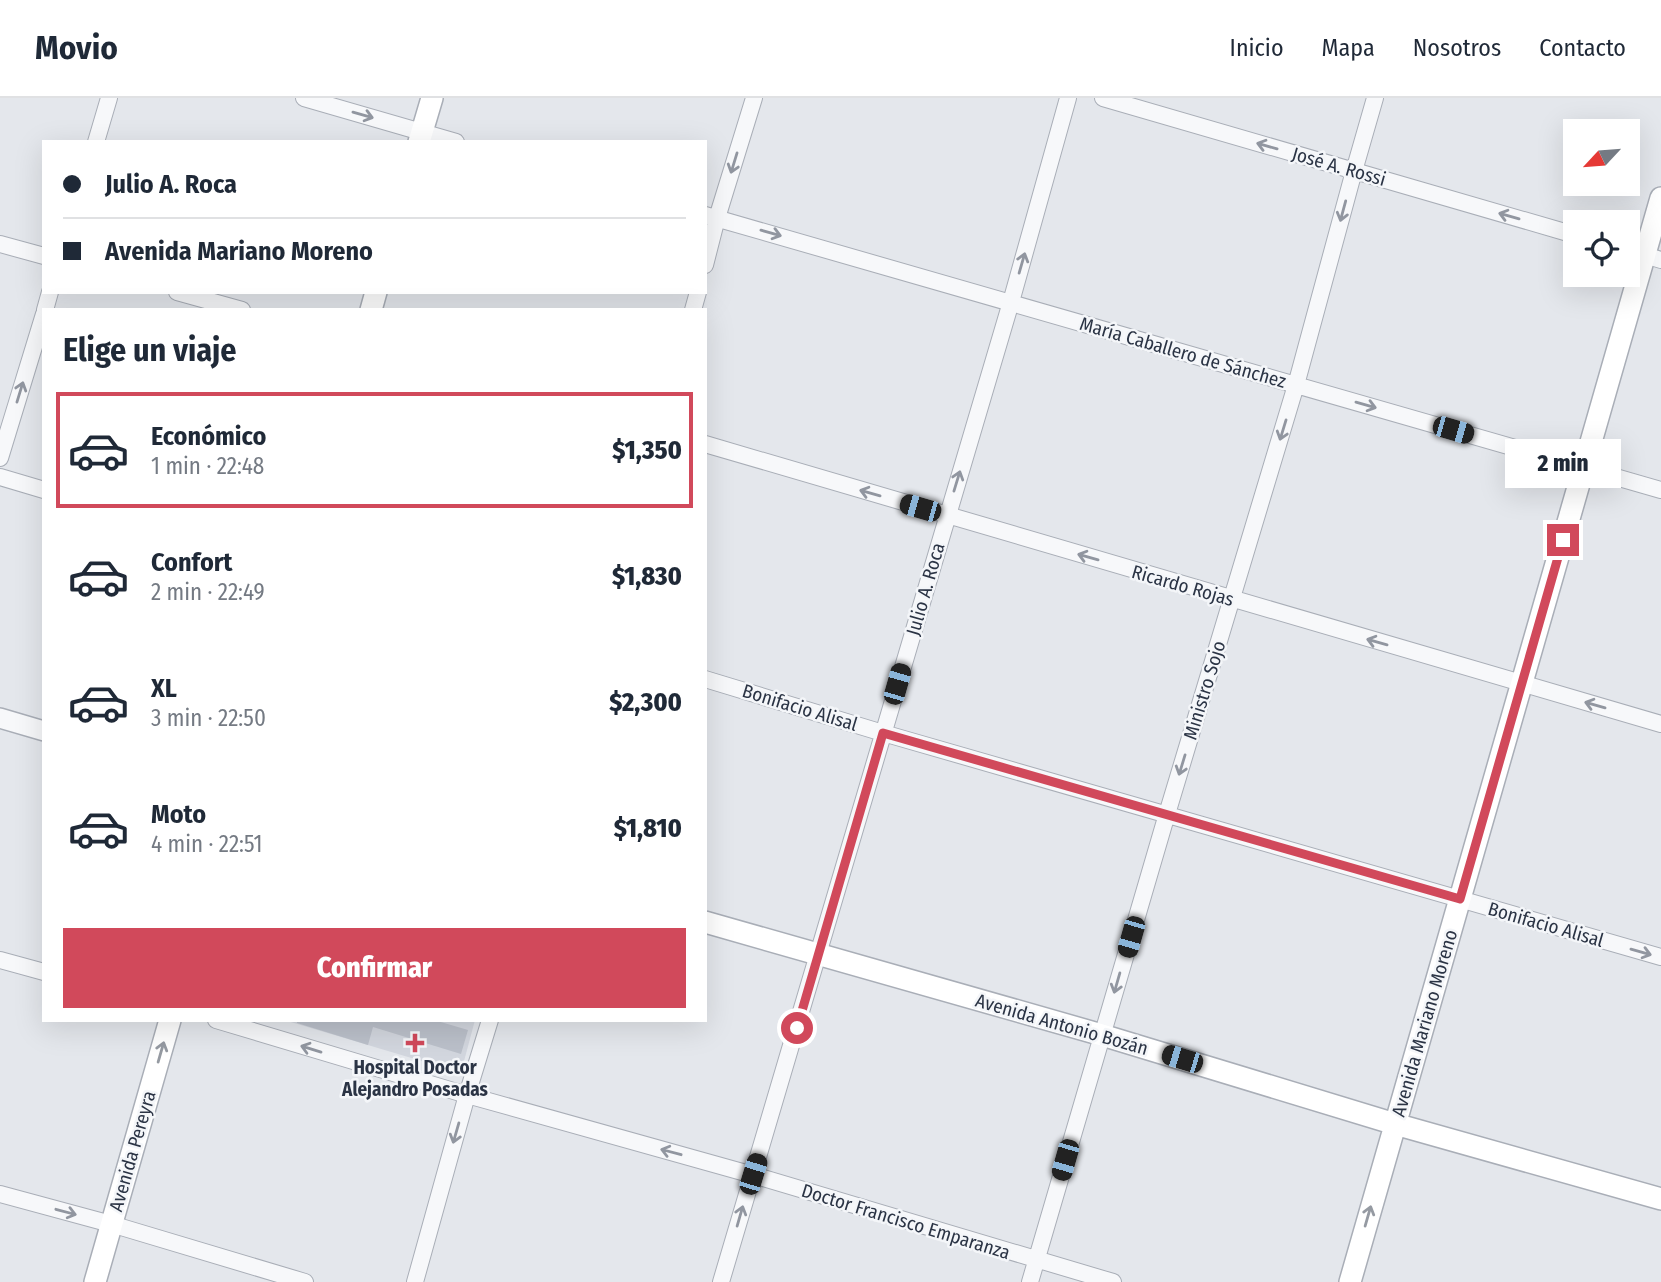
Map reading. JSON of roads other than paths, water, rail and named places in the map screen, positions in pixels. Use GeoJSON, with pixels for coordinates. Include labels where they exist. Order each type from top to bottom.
{"type":"FeatureCollection","features":[{"type":"Feature","properties":{"kind":"main road"},"geometry":{"type":"LineString","coordinates":[[421,137],[432,98]]}},
{"type":"Feature","properties":{"kind":"main road","name":"Avenida Mariano Moreno"},"geometry":{"type":"LineString","coordinates":[[1350,1282],[1661,198]]}},
{"type":"Feature","properties":{"kind":"main road","name":"Avenida Antonio Bozán"},"geometry":{"type":"LineString","coordinates":[[707,923],[1661,1199]]}},
{"type":"Feature","properties":{"kind":"main road","name":"Avenida Pereyra"},"geometry":{"type":"LineString","coordinates":[[95,1282],[169,1022]]}},
{"type":"Feature","properties":{"kind":"street"},"geometry":{"type":"LineString","coordinates":[[97,140],[109,98]]}},
{"type":"Feature","properties":{"kind":"street"},"geometry":{"type":"LineString","coordinates":[[304,98],[421,137],[442,140]]}},
{"type":"Feature","properties":{"kind":"street"},"geometry":{"type":"LineString","coordinates":[[707,249],[711,216],[754,98]]}},
{"type":"Feature","properties":{"kind":"street","name":"Julio A. Roca"},"geometry":{"type":"LineString","coordinates":[[721,1282],[1011,302],[1068,98]]}},
{"type":"Feature","properties":{"kind":"street","name":"José A. Rossi"},"geometry":{"type":"LineString","coordinates":[[1103,98],[1563,232]]}},
{"type":"Feature","properties":{"kind":"street","name":"Ministro Sojo"},"geometry":{"type":"LineString","coordinates":[[1030,1282],[1296,385],[1375,98]]}},
{"type":"Feature","properties":{"kind":"street","name":"María Caballero de Sánchez"},"geometry":{"type":"LineString","coordinates":[[711,216],[1661,490]]}},
{"type":"Feature","properties":{"kind":"street"},"geometry":{"type":"LineString","coordinates":[[0,244],[42,255]]}},
{"type":"Feature","properties":{"kind":"street"},"geometry":{"type":"LineString","coordinates":[[184,294],[235,308]]}},
{"type":"Feature","properties":{"kind":"street"},"geometry":{"type":"LineString","coordinates":[[0,457],[42,319]]}},
{"type":"Feature","properties":{"kind":"street","name":"Ricardo Rojas"},"geometry":{"type":"LineString","coordinates":[[707,445],[1661,724]]}},
{"type":"Feature","properties":{"kind":"street"},"geometry":{"type":"LineString","coordinates":[[0,477],[42,489]]}},
{"type":"Feature","properties":{"kind":"street","name":"Bonifacio Alisal"},"geometry":{"type":"LineString","coordinates":[[707,680],[883,733],[1661,957]]}},
{"type":"Feature","properties":{"kind":"street"},"geometry":{"type":"LineString","coordinates":[[0,718],[42,731]]}},
{"type":"Feature","properties":{"kind":"street"},"geometry":{"type":"LineString","coordinates":[[0,960],[42,971]]}},
{"type":"Feature","properties":{"kind":"street","name":"Doctor Francisco Emparanza"},"geometry":{"type":"LineString","coordinates":[[223,1022],[467,1096],[753,1174],[1113,1282]]}},
{"type":"Feature","properties":{"kind":"street"},"geometry":{"type":"LineString","coordinates":[[415,1282],[489,1022]]}},
{"type":"Feature","properties":{"kind":"street"},"geometry":{"type":"LineString","coordinates":[[0,1194],[305,1282]]}},
{"type":"Feature","properties":{"kind":"place","name":"Hospital Doctor Alejandro Posadas"},"geometry":{"type":"Point","coordinates":[415,1043]}}]}
